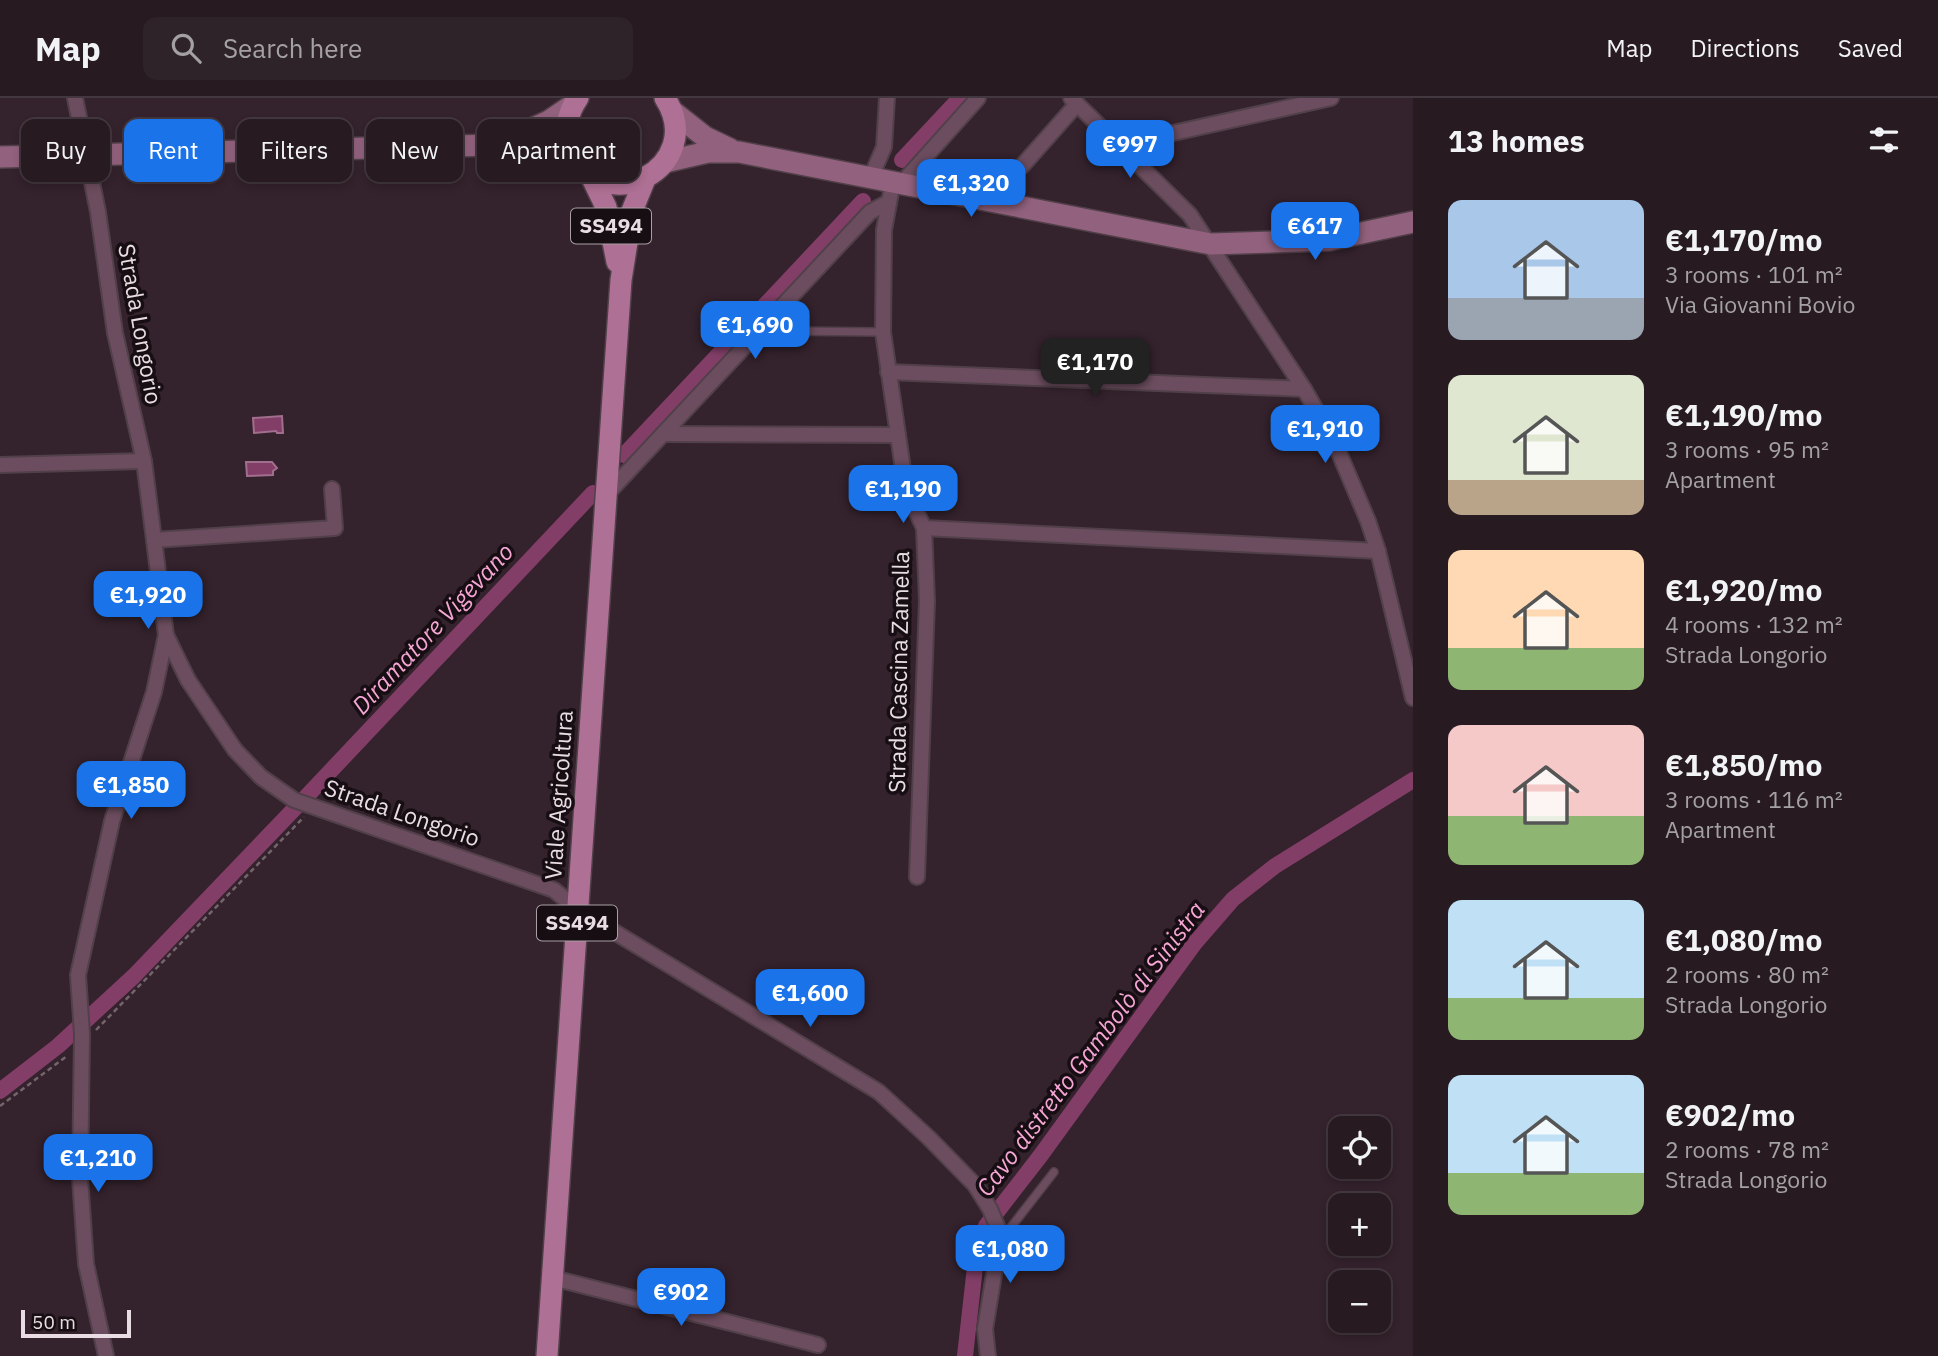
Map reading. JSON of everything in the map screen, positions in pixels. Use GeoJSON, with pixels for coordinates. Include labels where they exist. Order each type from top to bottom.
{"type":"FeatureCollection","features":[{"type":"Feature","properties":{"kind":"main road"},"geometry":{"type":"LineString","coordinates":[[552,119],[576,101]]}},
{"type":"Feature","properties":{"kind":"main road","name":"Viale Agricoltura"},"geometry":{"type":"LineString","coordinates":[[569,119],[576,101]]}},
{"type":"Feature","properties":{"kind":"main road"},"geometry":{"type":"LineString","coordinates":[[669,105],[705,137],[739,152]]}},
{"type":"Feature","properties":{"kind":"main road"},"geometry":{"type":"LineString","coordinates":[[665,162],[675,138],[669,105]]}},
{"type":"Feature","properties":{"kind":"main road"},"geometry":{"type":"LineString","coordinates":[[110,154],[477,145]]}},
{"type":"Feature","properties":{"kind":"main road"},"geometry":{"type":"LineString","coordinates":[[665,162],[708,152],[739,152],[872,177],[894,189],[1211,244],[1329,240],[1413,222]]}},
{"type":"Feature","properties":{"kind":"main road"},"geometry":{"type":"LineString","coordinates":[[0,157],[21,157]]}},
{"type":"Feature","properties":{"kind":"main road","name":"Viale Agricoltura"},"geometry":{"type":"LineString","coordinates":[[547,1356],[621,280],[632,211],[645,179],[665,162]]}},
{"type":"Feature","properties":{"kind":"main road","name":"SS494"},"geometry":{"type":"LineString","coordinates":[[640,180],[645,179]]}},
{"type":"Feature","properties":{"kind":"main road","name":"Viale Agricoltura"},"geometry":{"type":"LineString","coordinates":[[592,182],[606,207],[621,280]]}},
{"type":"Feature","properties":{"kind":"main road","name":"SS494"},"geometry":{"type":"LineString","coordinates":[[608,182],[634,182]]}},
{"type":"Feature","properties":{"kind":"street","name":"Strada Longorio"},"geometry":{"type":"LineString","coordinates":[[75,98],[79,119]]}},
{"type":"Feature","properties":{"kind":"street"},"geometry":{"type":"LineString","coordinates":[[872,177],[884,147],[887,98]]}},
{"type":"Feature","properties":{"kind":"street"},"geometry":{"type":"LineString","coordinates":[[606,493],[978,98]]}},
{"type":"Feature","properties":{"kind":"street"},"geometry":{"type":"LineString","coordinates":[[1119,145],[1331,98]]}},
{"type":"Feature","properties":{"kind":"street"},"geometry":{"type":"LineString","coordinates":[[1022,166],[1074,101],[1190,215],[1304,389],[1343,461],[1378,551],[1413,698]]}},
{"type":"Feature","properties":{"kind":"street","name":"Strada Longorio"},"geometry":{"type":"LineString","coordinates":[[92,182],[115,333],[144,461],[166,635],[188,680],[235,750],[261,777],[294,800],[554,890],[578,910],[879,1092],[975,1185],[990,1209],[999,1231],[999,1244],[985,1329],[989,1356]]}},
{"type":"Feature","properties":{"kind":"street","name":"Strada Cascina Zamella"},"geometry":{"type":"LineString","coordinates":[[894,189],[884,230],[883,332],[905,491],[925,528],[927,601],[917,877]]}},
{"type":"Feature","properties":{"kind":"street"},"geometry":{"type":"LineString","coordinates":[[888,372],[1304,389]]}},
{"type":"Feature","properties":{"kind":"street"},"geometry":{"type":"LineString","coordinates":[[663,434],[898,435]]}},
{"type":"Feature","properties":{"kind":"street"},"geometry":{"type":"LineString","coordinates":[[0,465],[144,461]]}},
{"type":"Feature","properties":{"kind":"street"},"geometry":{"type":"LineString","coordinates":[[154,540],[335,528],[331,489]]}},
{"type":"Feature","properties":{"kind":"street"},"geometry":{"type":"LineString","coordinates":[[925,528],[1378,551]]}},
{"type":"Feature","properties":{"kind":"street"},"geometry":{"type":"LineString","coordinates":[[106,1356],[86,1264],[80,1178],[82,1011],[78,975],[113,821],[154,692],[166,635]]}},
{"type":"Feature","properties":{"kind":"street"},"geometry":{"type":"LineString","coordinates":[[553,1278],[818,1345]]}},
{"type":"Feature","properties":{"kind":"lane"},"geometry":{"type":"LineString","coordinates":[[785,331],[883,332]]}},
{"type":"Feature","properties":{"kind":"lane"},"geometry":{"type":"LineString","coordinates":[[999,1244],[1054,1172]]}},
{"type":"Feature","properties":{"kind":"path"},"geometry":{"type":"LineString","coordinates":[[0,1106],[82,1039],[314,807]]}},
{"type":"Feature","properties":{"kind":"shaded area"},"geometry":{"type":"Polygon","coordinates":[[[282,416],[283,433],[254,433],[253,418],[282,416]]]}},
{"type":"Feature","properties":{"kind":"shaded area"},"geometry":{"type":"Polygon","coordinates":[[[246,462],[272,462],[277,468],[273,475],[247,476],[246,462]]]}},
{"type":"Feature","properties":{"kind":"waterway","name":"Diramatore Vigevano"},"geometry":{"type":"LineString","coordinates":[[902,160],[960,98]]}},
{"type":"Feature","properties":{"kind":"waterway","name":"Diramatore Vigevano"},"geometry":{"type":"LineString","coordinates":[[624,455],[863,201]]}},
{"type":"Feature","properties":{"kind":"waterway","name":"Diramatore Vigevano"},"geometry":{"type":"LineString","coordinates":[[306,797],[593,493]]}},
{"type":"Feature","properties":{"kind":"waterway","name":"Cavo distretto Gambolò di Sinistra"},"geometry":{"type":"LineString","coordinates":[[965,1356],[976,1258],[986,1226],[1041,1155],[1194,944],[1233,899],[1275,866],[1413,780]]}},
{"type":"Feature","properties":{"kind":"waterway","name":"Diramatore Vigevano"},"geometry":{"type":"LineString","coordinates":[[0,1091],[58,1046],[134,976],[297,806]]}}]}
